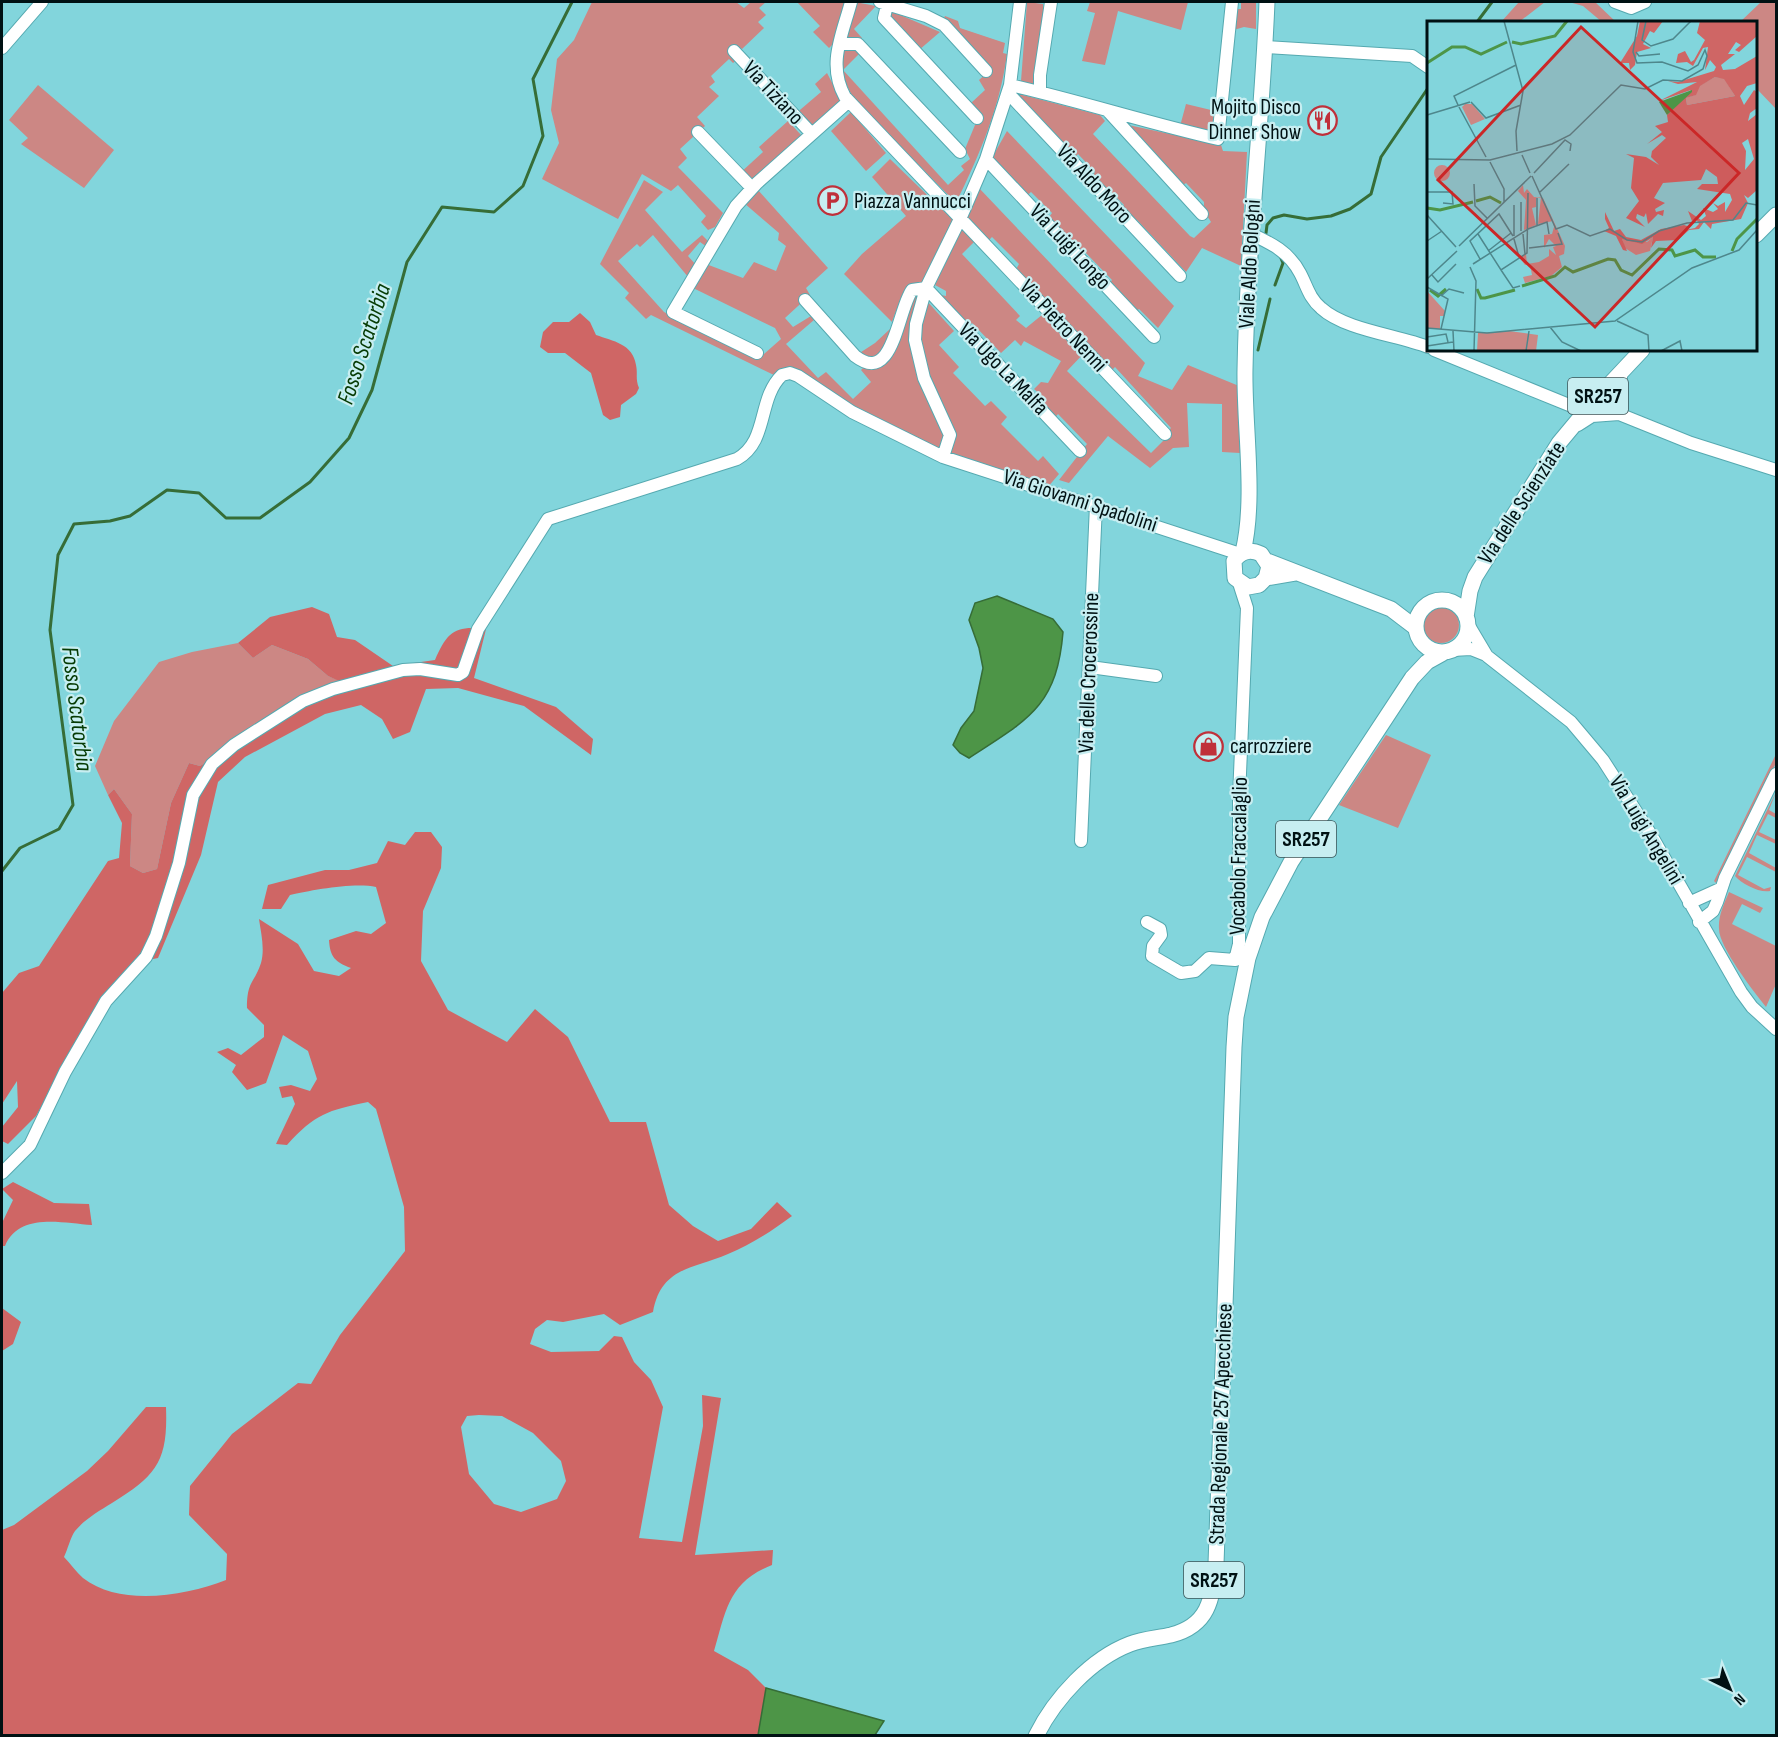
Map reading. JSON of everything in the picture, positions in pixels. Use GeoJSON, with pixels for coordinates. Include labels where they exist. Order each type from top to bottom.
{"type":"FeatureCollection","features":[{"type":"Feature","properties":{"kind":"main road","name":"Viale Aldo Bologni"},"geometry":{"type":"LineString","coordinates":[[1239,557],[1248,526],[1245,371],[1251,234],[1267,2]]}},
{"type":"Feature","properties":{"kind":"main road"},"geometry":{"type":"LineString","coordinates":[[1757,233],[1776,214]]}},
{"type":"Feature","properties":{"kind":"main road","name":"Via delle Scienziate"},"geometry":{"type":"LineString","coordinates":[[1467,620],[1470,591],[1475,577],[1559,443],[1594,401],[1641,351]]}},
{"type":"Feature","properties":{"kind":"main road","name":"Viale Aldo Bologni"},"geometry":{"type":"LineString","coordinates":[[1248,526],[1264,557]]}},
{"type":"Feature","properties":{"kind":"main road"},"geometry":{"type":"LineString","coordinates":[[1295,573],[1248,587],[1239,583],[1239,557],[1252,551],[1295,573],[1391,609],[1417,633],[1429,649],[1449,651]]}},
{"type":"Feature","properties":{"kind":"main road"},"geometry":{"type":"LineString","coordinates":[[1263,582],[1264,557]]}},
{"type":"Feature","properties":{"kind":"main road","name":"Via delle Scienziate"},"geometry":{"type":"LineString","coordinates":[[1440,600],[1461,590],[1475,577]]}},
{"type":"Feature","properties":{"kind":"main road"},"geometry":{"type":"LineString","coordinates":[[1440,600],[1456,604],[1467,620]]}},
{"type":"Feature","properties":{"kind":"main road","name":"SR257"},"geometry":{"type":"LineString","coordinates":[[1412,678],[1419,660],[1418,616],[1425,606],[1440,600]]}},
{"type":"Feature","properties":{"kind":"main road"},"geometry":{"type":"LineString","coordinates":[[1391,609],[1425,606]]}},
{"type":"Feature","properties":{"kind":"main road","name":"SR257"},"geometry":{"type":"LineString","coordinates":[[1412,678],[1427,662],[1449,651],[1464,639],[1467,620]]}},
{"type":"Feature","properties":{"kind":"main road","name":"Strada Regionale 257 Apecchiese"},"geometry":{"type":"LineString","coordinates":[[1036,1736],[1046,1716],[1072,1685],[1103,1659],[1130,1644],[1174,1634],[1196,1623],[1210,1607],[1216,1564],[1230,1119],[1236,1017],[1248,958],[1272,899],[1291,862],[1412,678]]}},
{"type":"Feature","properties":{"kind":"street"},"geometry":{"type":"LineString","coordinates":[[2,48],[42,2]]}},
{"type":"Feature","properties":{"kind":"street","name":"Via Pietro Nenni"},"geometry":{"type":"LineString","coordinates":[[851,2],[835,64],[837,82],[849,101],[1165,434]]}},
{"type":"Feature","properties":{"kind":"street"},"geometry":{"type":"LineString","coordinates":[[943,457],[950,435],[924,378],[915,340],[918,312],[926,288],[961,218],[986,159],[1009,89],[1020,2]]}},
{"type":"Feature","properties":{"kind":"street"},"geometry":{"type":"LineString","coordinates":[[1040,92],[1040,75],[1051,2]]}},
{"type":"Feature","properties":{"kind":"street"},"geometry":{"type":"LineString","coordinates":[[1009,89],[1040,92],[1218,139],[1232,2]]}},
{"type":"Feature","properties":{"kind":"street"},"geometry":{"type":"LineString","coordinates":[[1616,2],[1623,7],[1634,8],[1645,2]]}},
{"type":"Feature","properties":{"kind":"street"},"geometry":{"type":"LineString","coordinates":[[977,118],[884,18],[883,3],[926,16],[944,25],[986,71]]}},
{"type":"Feature","properties":{"kind":"street"},"geometry":{"type":"LineString","coordinates":[[840,44],[858,44],[960,152]]}},
{"type":"Feature","properties":{"kind":"street"},"geometry":{"type":"LineString","coordinates":[[1265,47],[1412,56],[1427,66]]}},
{"type":"Feature","properties":{"kind":"street","name":"Via Tiziano"},"geometry":{"type":"LineString","coordinates":[[734,51],[812,134]]}},
{"type":"Feature","properties":{"kind":"street","name":"Via Aldo Moro"},"geometry":{"type":"LineString","coordinates":[[1009,89],[1180,276]]}},
{"type":"Feature","properties":{"kind":"street"},"geometry":{"type":"LineString","coordinates":[[757,353],[673,312],[736,206],[752,188],[849,101]]}},
{"type":"Feature","properties":{"kind":"street"},"geometry":{"type":"LineString","coordinates":[[1106,108],[1202,214]]}},
{"type":"Feature","properties":{"kind":"street"},"geometry":{"type":"LineString","coordinates":[[698,132],[752,188]]}},
{"type":"Feature","properties":{"kind":"street","name":"Via Luigi Longo"},"geometry":{"type":"LineString","coordinates":[[986,159],[1154,336]]}},
{"type":"Feature","properties":{"kind":"street"},"geometry":{"type":"LineString","coordinates":[[1251,234],[1287,254],[1300,272],[1310,296],[1324,311],[1346,321],[1427,347]]}},
{"type":"Feature","properties":{"kind":"street"},"geometry":{"type":"LineString","coordinates":[[805,300],[855,356],[863,362],[874,363],[884,358],[894,342],[904,301],[912,290],[926,288]]}},
{"type":"Feature","properties":{"kind":"street","name":"Via Ugo La Malfa"},"geometry":{"type":"LineString","coordinates":[[926,288],[1080,451]]}},
{"type":"Feature","properties":{"kind":"street"},"geometry":{"type":"LineString","coordinates":[[1436,351],[1569,405]]}},
{"type":"Feature","properties":{"kind":"street"},"geometry":{"type":"LineString","coordinates":[[1619,414],[1612,402],[1613,391],[1641,351]]}},
{"type":"Feature","properties":{"kind":"street","name":"Via Giovanni Spadolini"},"geometry":{"type":"LineString","coordinates":[[2,1173],[30,1145],[65,1072],[106,1001],[146,957],[156,936],[179,863],[186,820],[193,795],[212,764],[234,744],[303,701],[347,684],[403,670],[420,669],[458,675],[463,672],[478,629],[548,519],[737,459],[749,452],[755,443],[770,392],[782,375],[790,373],[798,376],[852,412],[943,457],[1182,533],[1239,557]]}},
{"type":"Feature","properties":{"kind":"street"},"geometry":{"type":"LineString","coordinates":[[1559,443],[1587,418],[1598,414],[1619,414],[1691,443],[1776,470]]}},
{"type":"Feature","properties":{"kind":"street","name":"Via delle Crocerossine"},"geometry":{"type":"LineString","coordinates":[[1081,841],[1096,505]]}},
{"type":"Feature","properties":{"kind":"street"},"geometry":{"type":"LineString","coordinates":[[1247,608],[1263,582]]}},
{"type":"Feature","properties":{"kind":"street"},"geometry":{"type":"LineString","coordinates":[[1239,583],[1247,608]]}},
{"type":"Feature","properties":{"kind":"street","name":"Vocabolo Fraccalaglio"},"geometry":{"type":"LineString","coordinates":[[1147,922],[1160,929],[1161,934],[1152,946],[1152,956],[1181,973],[1195,972],[1209,958],[1235,960],[1239,944],[1239,797],[1247,608]]}},
{"type":"Feature","properties":{"kind":"street","name":"Via Luigi Angelini"},"geometry":{"type":"LineString","coordinates":[[1467,620],[1487,656]]}},
{"type":"Feature","properties":{"kind":"street","name":"Via Luigi Angelini"},"geometry":{"type":"LineString","coordinates":[[1449,651],[1471,649],[1487,656],[1571,722],[1588,740],[1650,833],[1741,992],[1752,1007],[1776,1029]]}},
{"type":"Feature","properties":{"kind":"street"},"geometry":{"type":"LineString","coordinates":[[1090,667],[1155,676]]}},
{"type":"Feature","properties":{"kind":"street"},"geometry":{"type":"LineString","coordinates":[[1699,922],[1713,911],[1720,890],[1776,774]]}},
{"type":"Feature","properties":{"kind":"street"},"geometry":{"type":"LineString","coordinates":[[1689,903],[1720,890]]}},
{"type":"Feature","properties":{"kind":"shaded area"},"geometry":{"type":"Polygon","coordinates":[[[592,2],[736,2],[744,8],[751,2],[766,2],[759,8],[766,15],[758,22],[764,28],[742,49],[739,47],[734,51],[740,57],[733,63],[729,59],[711,76],[715,82],[709,87],[719,96],[697,117],[705,126],[680,149],[687,158],[678,167],[723,213],[715,227],[708,230],[701,222],[706,216],[678,185],[671,191],[642,174],[618,219],[542,179],[559,143],[551,110],[557,59],[574,40],[592,2]]]}},
{"type":"Feature","properties":{"kind":"shaded area"},"geometry":{"type":"Polygon","coordinates":[[[797,2],[846,2],[836,41],[829,48],[813,32],[820,26],[797,2]]]}},
{"type":"Feature","properties":{"kind":"shaded area"},"geometry":{"type":"Polygon","coordinates":[[[855,2],[876,6],[854,29],[862,38],[859,41],[846,40],[855,2]]]}},
{"type":"Feature","properties":{"kind":"shaded area"},"geometry":{"type":"Polygon","coordinates":[[[1027,2],[1043,4],[1044,11],[1033,86],[1024,85],[1021,81],[1027,2]]]}},
{"type":"Feature","properties":{"kind":"shaded area"},"geometry":{"type":"Polygon","coordinates":[[[1090,2],[1188,2],[1181,30],[1118,11],[1105,65],[1082,61],[1095,13],[1087,11],[1090,2]]]}},
{"type":"Feature","properties":{"kind":"shaded area"},"geometry":{"type":"Polygon","coordinates":[[[1241,2],[1256,2],[1256,29],[1244,27],[1230,31],[1231,9],[1241,9],[1241,2]]]}},
{"type":"Feature","properties":{"kind":"shaded area"},"geometry":{"type":"Polygon","coordinates":[[[1519,2],[1545,2],[1520,21],[1502,21],[1519,2]]]}},
{"type":"Feature","properties":{"kind":"shaded area"},"geometry":{"type":"Polygon","coordinates":[[[1569,2],[1595,2],[1615,21],[1601,21],[1583,6],[1569,2]]]}},
{"type":"Feature","properties":{"kind":"shaded area"},"geometry":{"type":"Polygon","coordinates":[[[1761,2],[1776,2],[1776,109],[1757,89],[1757,21],[1741,21],[1761,2]]]}},
{"type":"Feature","properties":{"kind":"shaded area"},"geometry":{"type":"Polygon","coordinates":[[[891,11],[940,32],[919,50],[888,18],[891,11]]]}},
{"type":"Feature","properties":{"kind":"shaded area"},"geometry":{"type":"Polygon","coordinates":[[[945,16],[958,21],[960,28],[1005,43],[1003,53],[1007,54],[1004,74],[988,130],[956,203],[853,98],[839,69],[845,47],[856,47],[860,53],[843,70],[948,185],[964,170],[961,166],[970,159],[965,149],[975,125],[982,118],[970,104],[985,90],[979,80],[989,71],[943,20],[945,16]]]}},
{"type":"Feature","properties":{"kind":"shaded area"},"geometry":{"type":"Polygon","coordinates":[[[827,73],[841,100],[809,130],[794,115],[821,92],[815,84],[827,73]]]}},
{"type":"Feature","properties":{"kind":"shaded area"},"geometry":{"type":"Polygon","coordinates":[[[38,85],[114,150],[84,188],[21,144],[28,138],[9,120],[38,85]]]}},
{"type":"Feature","properties":{"kind":"shaded area"},"geometry":{"type":"Polygon","coordinates":[[[1019,94],[1100,115],[1105,121],[1093,134],[1194,238],[1211,222],[1204,211],[1204,202],[1186,183],[1179,188],[1119,123],[1221,145],[1223,151],[1247,152],[1241,266],[1202,248],[1186,272],[1137,220],[1132,225],[1119,211],[1124,205],[1107,188],[1102,193],[1089,179],[1095,172],[1078,154],[1072,161],[1016,102],[1019,94]]]}},
{"type":"Feature","properties":{"kind":"shaded area"},"geometry":{"type":"Polygon","coordinates":[[[1186,104],[1211,110],[1212,105],[1221,106],[1218,139],[1179,130],[1186,104]]]}},
{"type":"Feature","properties":{"kind":"shaded area"},"geometry":{"type":"Polygon","coordinates":[[[851,112],[886,153],[866,171],[831,131],[851,112]]]}},
{"type":"Feature","properties":{"kind":"shaded area"},"geometry":{"type":"Polygon","coordinates":[[[788,121],[803,137],[749,184],[739,174],[763,152],[759,147],[788,121]]]}},
{"type":"Feature","properties":{"kind":"shaded area"},"geometry":{"type":"Polygon","coordinates":[[[1007,131],[1174,306],[1158,328],[1139,309],[1133,314],[1107,287],[1112,280],[1083,250],[1078,256],[1046,221],[1052,213],[1031,192],[1024,198],[989,163],[1007,131]]]}},
{"type":"Feature","properties":{"kind":"shaded area"},"geometry":{"type":"Polygon","coordinates":[[[890,159],[953,220],[924,284],[906,294],[892,322],[844,274],[862,254],[906,216],[872,177],[890,159]]]}},
{"type":"Feature","properties":{"kind":"shaded area"},"geometry":{"type":"Polygon","coordinates":[[[644,180],[663,192],[645,210],[682,252],[702,235],[710,243],[707,247],[700,242],[688,256],[696,265],[689,278],[653,235],[640,247],[637,244],[618,261],[664,312],[754,358],[757,353],[764,354],[781,339],[775,328],[691,287],[706,264],[743,278],[754,262],[776,271],[786,246],[778,240],[779,233],[744,203],[758,190],[828,268],[806,288],[810,295],[785,318],[793,327],[811,316],[814,320],[786,344],[818,378],[826,372],[853,399],[871,382],[861,370],[865,366],[874,367],[912,296],[919,296],[911,343],[916,371],[944,436],[940,448],[933,450],[889,427],[807,378],[776,376],[651,315],[646,319],[625,298],[629,293],[600,264],[644,180]]]}},
{"type":"Feature","properties":{"kind":"shaded area"},"geometry":{"type":"Polygon","coordinates":[[[979,188],[1145,363],[1138,376],[1172,390],[1188,365],[1239,386],[1240,453],[1222,452],[1222,404],[1187,403],[1189,447],[1173,448],[1150,468],[1108,436],[1069,483],[1059,480],[1087,444],[1058,414],[1052,421],[1037,406],[1044,398],[1034,389],[1041,382],[1048,383],[1061,361],[1024,341],[1021,346],[1015,340],[1001,353],[972,323],[964,329],[941,295],[946,296],[946,291],[935,285],[962,228],[975,241],[962,254],[1020,316],[1016,320],[1026,328],[1048,310],[1014,273],[1019,264],[992,237],[986,243],[964,221],[979,188]],[[1086,351],[1067,371],[1151,453],[1167,437],[1165,434],[1171,428],[1115,367],[1108,374],[1086,351]]]}},
{"type":"Feature","properties":{"kind":"shaded area"},"geometry":{"type":"Polygon","coordinates":[[[926,300],[954,331],[939,345],[959,367],[953,373],[985,406],[991,401],[1007,417],[1001,424],[1038,461],[1043,456],[1059,474],[1047,488],[948,454],[953,436],[931,387],[922,353],[921,318],[926,300]]]}},
{"type":"Feature","properties":{"kind":"shaded area"},"geometry":{"type":"Polygon","coordinates":[[[580,313],[590,322],[596,335],[621,344],[631,352],[634,358],[639,388],[636,394],[621,405],[620,417],[610,420],[603,415],[591,373],[565,353],[548,353],[540,347],[543,332],[553,322],[569,322],[580,313]]]}},
{"type":"Feature","properties":{"kind":"shaded area"},"geometry":{"type":"Polygon","coordinates":[[[890,329],[890,340],[874,359],[855,356],[875,343],[890,329]]]}},
{"type":"Feature","properties":{"kind":"shaded area"},"geometry":{"type":"Polygon","coordinates":[[[997,596],[1053,619],[1063,632],[1060,657],[1054,678],[1036,709],[1007,733],[969,758],[953,745],[961,728],[974,711],[983,668],[969,620],[975,603],[997,596]]]}},
{"type":"Feature","properties":{"kind":"shaded area"},"geometry":{"type":"Polygon","coordinates":[[[312,607],[329,614],[337,637],[355,640],[393,666],[435,660],[453,632],[467,628],[486,629],[474,678],[556,707],[593,739],[591,755],[524,706],[458,688],[426,689],[410,732],[393,739],[382,719],[361,705],[325,714],[245,757],[218,782],[201,855],[158,958],[134,963],[100,1002],[36,1116],[8,1144],[2,1141],[2,1127],[18,1107],[17,1081],[2,1104],[2,993],[19,973],[39,966],[108,861],[119,858],[122,823],[108,795],[114,789],[132,814],[130,866],[143,873],[157,869],[171,803],[189,763],[200,766],[339,681],[328,676],[308,659],[272,645],[253,658],[238,643],[270,617],[312,607]]]}},
{"type":"Feature","properties":{"kind":"shaded area"},"geometry":{"type":"Polygon","coordinates":[[[1441,607],[1454,612],[1459,625],[1454,638],[1441,643],[1428,638],[1423,625],[1428,612],[1441,607]]]}},
{"type":"Feature","properties":{"kind":"shaded area"},"geometry":{"type":"Polygon","coordinates":[[[238,643],[253,658],[272,645],[308,659],[328,676],[340,681],[200,766],[189,763],[171,803],[157,869],[143,873],[130,866],[132,814],[114,789],[108,795],[95,766],[114,721],[159,662],[192,652],[238,643]]]}},
{"type":"Feature","properties":{"kind":"shaded area"},"geometry":{"type":"Polygon","coordinates":[[[1386,735],[1431,755],[1398,828],[1339,805],[1386,735]]]}},
{"type":"Feature","properties":{"kind":"shaded area"},"geometry":{"type":"Polygon","coordinates":[[[1776,754],[1776,763],[1716,883],[1714,881],[1776,754]]]}},
{"type":"Feature","properties":{"kind":"shaded area"},"geometry":{"type":"Polygon","coordinates":[[[1776,792],[1769,810],[1776,814],[1776,818],[1768,814],[1759,832],[1776,840],[1776,844],[1757,835],[1749,853],[1776,868],[1776,872],[1747,857],[1738,875],[1764,889],[1771,887],[1770,891],[1761,891],[1735,876],[1776,792]]]}},
{"type":"Feature","properties":{"kind":"shaded area"},"geometry":{"type":"Polygon","coordinates":[[[415,832],[431,832],[442,847],[441,868],[423,911],[421,961],[448,1010],[507,1042],[535,1009],[568,1037],[610,1122],[646,1122],[669,1205],[693,1226],[718,1241],[751,1229],[777,1202],[792,1216],[744,1246],[691,1267],[671,1278],[657,1297],[653,1312],[620,1325],[604,1314],[563,1322],[547,1320],[535,1329],[530,1344],[551,1352],[599,1351],[614,1336],[622,1337],[634,1362],[651,1380],[663,1407],[639,1538],[682,1542],[703,1426],[702,1395],[721,1398],[695,1555],[773,1550],[772,1565],[746,1580],[731,1599],[714,1651],[748,1670],[766,1688],[758,1735],[2,1735],[2,1530],[14,1525],[87,1471],[108,1451],[146,1407],[166,1407],[165,1441],[157,1465],[140,1484],[79,1527],[73,1534],[64,1557],[83,1578],[98,1587],[134,1596],[192,1591],[226,1580],[227,1554],[189,1515],[190,1486],[232,1434],[298,1383],[311,1384],[340,1335],[405,1251],[404,1207],[376,1109],[368,1102],[332,1111],[306,1126],[287,1145],[276,1144],[295,1104],[292,1096],[282,1098],[279,1087],[291,1085],[310,1091],[317,1079],[308,1051],[283,1035],[266,1083],[247,1090],[232,1072],[236,1065],[217,1052],[228,1048],[241,1055],[264,1037],[264,1025],[247,1008],[250,987],[261,963],[263,952],[259,919],[298,944],[314,971],[339,976],[351,968],[334,958],[329,940],[356,931],[371,934],[386,923],[376,887],[345,886],[309,891],[290,895],[281,909],[262,909],[268,885],[325,870],[349,870],[377,863],[388,841],[405,845],[415,832]],[[467,1416],[461,1427],[469,1474],[494,1504],[521,1512],[557,1499],[566,1481],[561,1461],[533,1433],[502,1416],[467,1416]]]}},
{"type":"Feature","properties":{"kind":"shaded area"},"geometry":{"type":"Polygon","coordinates":[[[1729,892],[1763,908],[1760,913],[1742,904],[1732,924],[1776,946],[1776,984],[1766,1007],[1738,969],[1721,937],[1719,919],[1729,892]]]}},
{"type":"Feature","properties":{"kind":"shaded area"},"geometry":{"type":"Polygon","coordinates":[[[13,1182],[54,1203],[89,1204],[92,1225],[55,1222],[31,1224],[20,1228],[5,1246],[2,1246],[2,1223],[13,1200],[2,1189],[13,1182]]]}},
{"type":"Feature","properties":{"kind":"shaded area"},"geometry":{"type":"Polygon","coordinates":[[[2,1308],[21,1322],[13,1344],[2,1351],[2,1308]]]}},
{"type":"Feature","properties":{"kind":"shaded area"},"geometry":{"type":"Polygon","coordinates":[[[766,1688],[884,1721],[875,1735],[758,1735],[766,1688]]]}},
{"type":"Feature","properties":{"kind":"waterway","name":"Fosso Scatorbia"},"geometry":{"type":"LineString","coordinates":[[2,871],[20,848],[59,829],[73,805],[50,630],[58,555],[74,524],[110,521],[130,516],[167,490],[199,493],[226,518],[260,518],[310,482],[349,438],[372,390],[407,262],[442,207],[494,212],[523,186],[543,136],[533,79],[572,2]]}},
{"type":"Feature","properties":{"kind":"waterway"},"geometry":{"type":"LineString","coordinates":[[1478,21],[1492,2]]}},
{"type":"Feature","properties":{"kind":"waterway"},"geometry":{"type":"LineString","coordinates":[[1266,233],[1267,225],[1273,218],[1284,215],[1307,219],[1331,216],[1350,209],[1371,194],[1381,157],[1427,89]]}},
{"type":"Feature","properties":{"kind":"waterway"},"geometry":{"type":"LineString","coordinates":[[1275,285],[1283,263],[1280,256]]}},
{"type":"Feature","properties":{"kind":"waterway"},"geometry":{"type":"LineString","coordinates":[[1258,350],[1270,299]]}},
{"type":"Feature","properties":{"kind":"place","name":"Mojito Disco Dinner Show"},"geometry":{"type":"Point","coordinates":[1322,120]}},
{"type":"Feature","properties":{"kind":"place","name":"Piazza Vannucci"},"geometry":{"type":"Point","coordinates":[833,201]}},
{"type":"Feature","properties":{"kind":"place","name":"carrozziere"},"geometry":{"type":"Point","coordinates":[1209,746]}}]}
